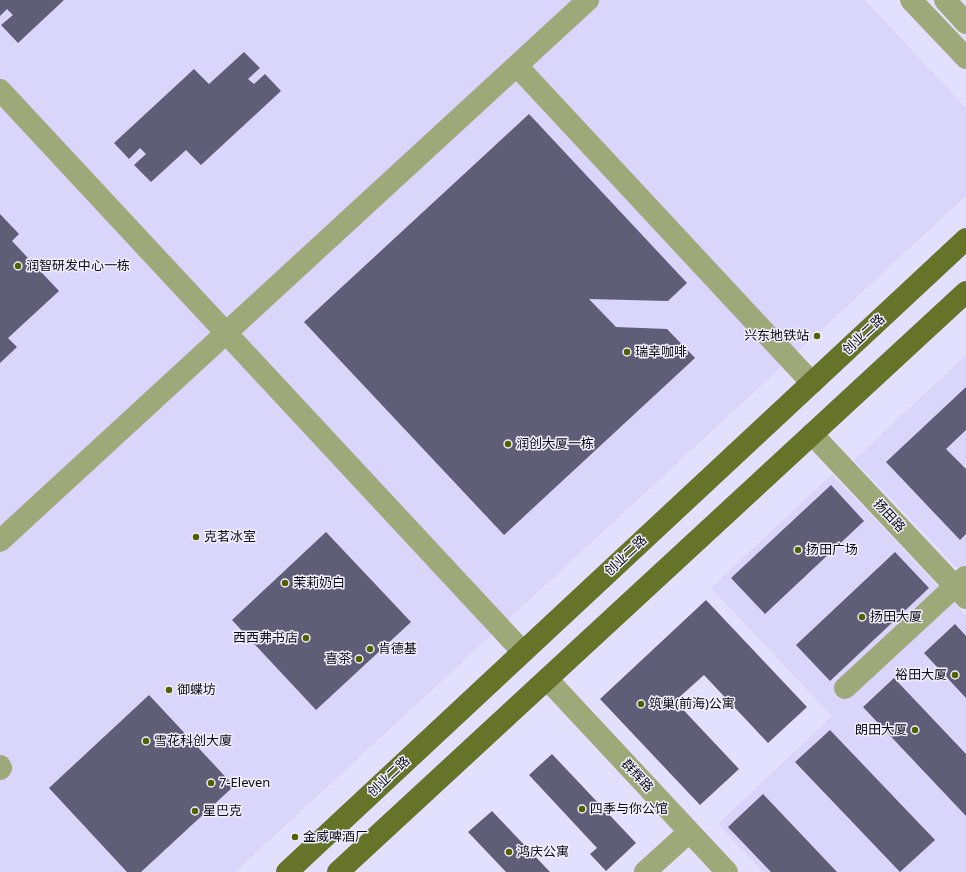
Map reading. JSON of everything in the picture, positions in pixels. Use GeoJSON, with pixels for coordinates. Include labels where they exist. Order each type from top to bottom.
{"type":"FeatureCollection","features":[{"type":"Feature","properties":{"kind":"main road","name":"创业二路"},"geometry":{"type":"LineString","coordinates":[[287,872],[966,239]]}},
{"type":"Feature","properties":{"kind":"main road"},"geometry":{"type":"LineString","coordinates":[[338,872],[966,292]]}},
{"type":"Feature","properties":{"kind":"street"},"geometry":{"type":"LineString","coordinates":[[0,541],[588,0]]}},
{"type":"Feature","properties":{"kind":"street"},"geometry":{"type":"LineString","coordinates":[[911,0],[966,58]]}},
{"type":"Feature","properties":{"kind":"street"},"geometry":{"type":"LineString","coordinates":[[944,0],[966,23]]}},
{"type":"Feature","properties":{"kind":"street"},"geometry":{"type":"LineString","coordinates":[[517,66],[812,383]]}},
{"type":"Feature","properties":{"kind":"street"},"geometry":{"type":"LineString","coordinates":[[0,90],[523,652]]}},
{"type":"Feature","properties":{"kind":"street","name":"扬田路"},"geometry":{"type":"LineString","coordinates":[[812,434],[962,587]]}},
{"type":"Feature","properties":{"kind":"street"},"geometry":{"type":"LineString","coordinates":[[845,688],[962,587]]}},
{"type":"Feature","properties":{"kind":"street","name":"群辉路"},"geometry":{"type":"LineString","coordinates":[[547,679],[727,872]]}},
{"type":"Feature","properties":{"kind":"street"},"geometry":{"type":"LineString","coordinates":[[646,872],[689,832]]}},
{"type":"Feature","properties":{"kind":"shaded area"},"geometry":{"type":"Polygon","coordinates":[[[0,0],[865,0],[966,108],[966,196],[235,872],[0,872],[0,0]]]}},
{"type":"Feature","properties":{"kind":"shaded area"},"geometry":{"type":"Polygon","coordinates":[[[966,355],[966,577],[854,460],[966,355]]]}},
{"type":"Feature","properties":{"kind":"shaded area"},"geometry":{"type":"Polygon","coordinates":[[[832,474],[966,616],[966,872],[763,872],[718,824],[832,716],[711,588],[832,474]]]}},
{"type":"Feature","properties":{"kind":"building"},"geometry":{"type":"Polygon","coordinates":[[[0,0],[64,0],[18,43],[1,25],[13,15],[7,9],[0,16],[0,0]]]}},
{"type":"Feature","properties":{"kind":"building"},"geometry":{"type":"Polygon","coordinates":[[[244,52],[260,68],[248,79],[254,84],[265,74],[281,91],[201,165],[186,150],[151,182],[134,165],[146,154],[140,148],[129,159],[114,143],[194,69],[209,84],[244,52]]]}},
{"type":"Feature","properties":{"kind":"building"},"geometry":{"type":"Polygon","coordinates":[[[529,114],[687,283],[668,301],[589,299],[616,327],[667,329],[695,358],[504,535],[304,322],[529,114]]]}},
{"type":"Feature","properties":{"kind":"building","name":"润智研发中心一栋"},"geometry":{"type":"Polygon","coordinates":[[[0,214],[19,234],[12,241],[59,291],[8,338],[17,347],[0,363],[0,214]]]}},
{"type":"Feature","properties":{"kind":"building"},"geometry":{"type":"Polygon","coordinates":[[[966,387],[966,430],[946,449],[966,469],[966,534],[960,540],[886,462],[966,387]]]}},
{"type":"Feature","properties":{"kind":"building","name":"扬田广场"},"geometry":{"type":"Polygon","coordinates":[[[831,485],[864,521],[765,614],[731,578],[831,485]]]}},
{"type":"Feature","properties":{"kind":"building"},"geometry":{"type":"Polygon","coordinates":[[[326,532],[411,622],[316,710],[232,620],[326,532]]]}},
{"type":"Feature","properties":{"kind":"building","name":"扬田大厦"},"geometry":{"type":"Polygon","coordinates":[[[895,552],[929,588],[830,681],[796,645],[895,552]]]}},
{"type":"Feature","properties":{"kind":"building","name":"筑巢(前海)公寓"},"geometry":{"type":"Polygon","coordinates":[[[706,600],[807,707],[768,743],[704,675],[675,701],[739,769],[700,805],[600,699],[706,600]]]}},
{"type":"Feature","properties":{"kind":"building","name":"裕田大厦"},"geometry":{"type":"Polygon","coordinates":[[[955,624],[966,636],[966,698],[924,653],[955,624]]]}},
{"type":"Feature","properties":{"kind":"building","name":"朗田大厦"},"geometry":{"type":"Polygon","coordinates":[[[894,678],[966,754],[966,816],[863,707],[894,678]]]}},
{"type":"Feature","properties":{"kind":"building","name":"雪花科创大廈"},"geometry":{"type":"Polygon","coordinates":[[[149,695],[234,786],[141,872],[127,872],[49,788],[149,695]]]}},
{"type":"Feature","properties":{"kind":"building"},"geometry":{"type":"Polygon","coordinates":[[[830,730],[935,840],[900,872],[795,762],[830,730]]]}},
{"type":"Feature","properties":{"kind":"building","name":"四季与你公馆"},"geometry":{"type":"Polygon","coordinates":[[[552,754],[636,843],[606,871],[590,854],[597,848],[529,775],[552,754]]]}},
{"type":"Feature","properties":{"kind":"building"},"geometry":{"type":"Polygon","coordinates":[[[763,794],[837,872],[771,872],[728,827],[763,794]]]}},
{"type":"Feature","properties":{"kind":"building","name":"鸿庆公寓"},"geometry":{"type":"Polygon","coordinates":[[[492,811],[550,872],[506,872],[468,832],[492,811]]]}},
{"type":"Feature","properties":{"kind":"place","name":"润智研发中心一栋"},"geometry":{"type":"Point","coordinates":[18,266]}},
{"type":"Feature","properties":{"kind":"place","name":"兴东地铁站"},"geometry":{"type":"Point","coordinates":[817,336]}},
{"type":"Feature","properties":{"kind":"place","name":"瑞幸咖啡"},"geometry":{"type":"Point","coordinates":[627,352]}},
{"type":"Feature","properties":{"kind":"place","name":"润创大厦一栋"},"geometry":{"type":"Point","coordinates":[508,444]}},
{"type":"Feature","properties":{"kind":"place","name":"克茗冰室"},"geometry":{"type":"Point","coordinates":[196,537]}},
{"type":"Feature","properties":{"kind":"place","name":"扬田广场"},"geometry":{"type":"Point","coordinates":[798,550]}},
{"type":"Feature","properties":{"kind":"place","name":"茉莉奶白"},"geometry":{"type":"Point","coordinates":[285,583]}},
{"type":"Feature","properties":{"kind":"place","name":"扬田大厦"},"geometry":{"type":"Point","coordinates":[862,617]}},
{"type":"Feature","properties":{"kind":"place","name":"西西弗书店"},"geometry":{"type":"Point","coordinates":[306,638]}},
{"type":"Feature","properties":{"kind":"place","name":"肯德基"},"geometry":{"type":"Point","coordinates":[370,649]}},
{"type":"Feature","properties":{"kind":"place","name":"喜茶"},"geometry":{"type":"Point","coordinates":[359,659]}},
{"type":"Feature","properties":{"kind":"place","name":"裕田大厦"},"geometry":{"type":"Point","coordinates":[955,675]}},
{"type":"Feature","properties":{"kind":"place","name":"御蝶坊"},"geometry":{"type":"Point","coordinates":[169,690]}},
{"type":"Feature","properties":{"kind":"place","name":"筑巢(前海)公寓"},"geometry":{"type":"Point","coordinates":[641,704]}},
{"type":"Feature","properties":{"kind":"place","name":"朗田大厦"},"geometry":{"type":"Point","coordinates":[915,730]}},
{"type":"Feature","properties":{"kind":"place","name":"雪花科创大廈"},"geometry":{"type":"Point","coordinates":[146,741]}},
{"type":"Feature","properties":{"kind":"place","name":"7-Eleven"},"geometry":{"type":"Point","coordinates":[211,783]}},
{"type":"Feature","properties":{"kind":"place","name":"四季与你公馆"},"geometry":{"type":"Point","coordinates":[582,809]}},
{"type":"Feature","properties":{"kind":"place","name":"星巴克"},"geometry":{"type":"Point","coordinates":[195,811]}},
{"type":"Feature","properties":{"kind":"place","name":"金威啤酒厂"},"geometry":{"type":"Point","coordinates":[295,837]}},
{"type":"Feature","properties":{"kind":"place","name":"鸿庆公寓"},"geometry":{"type":"Point","coordinates":[509,852]}}]}
